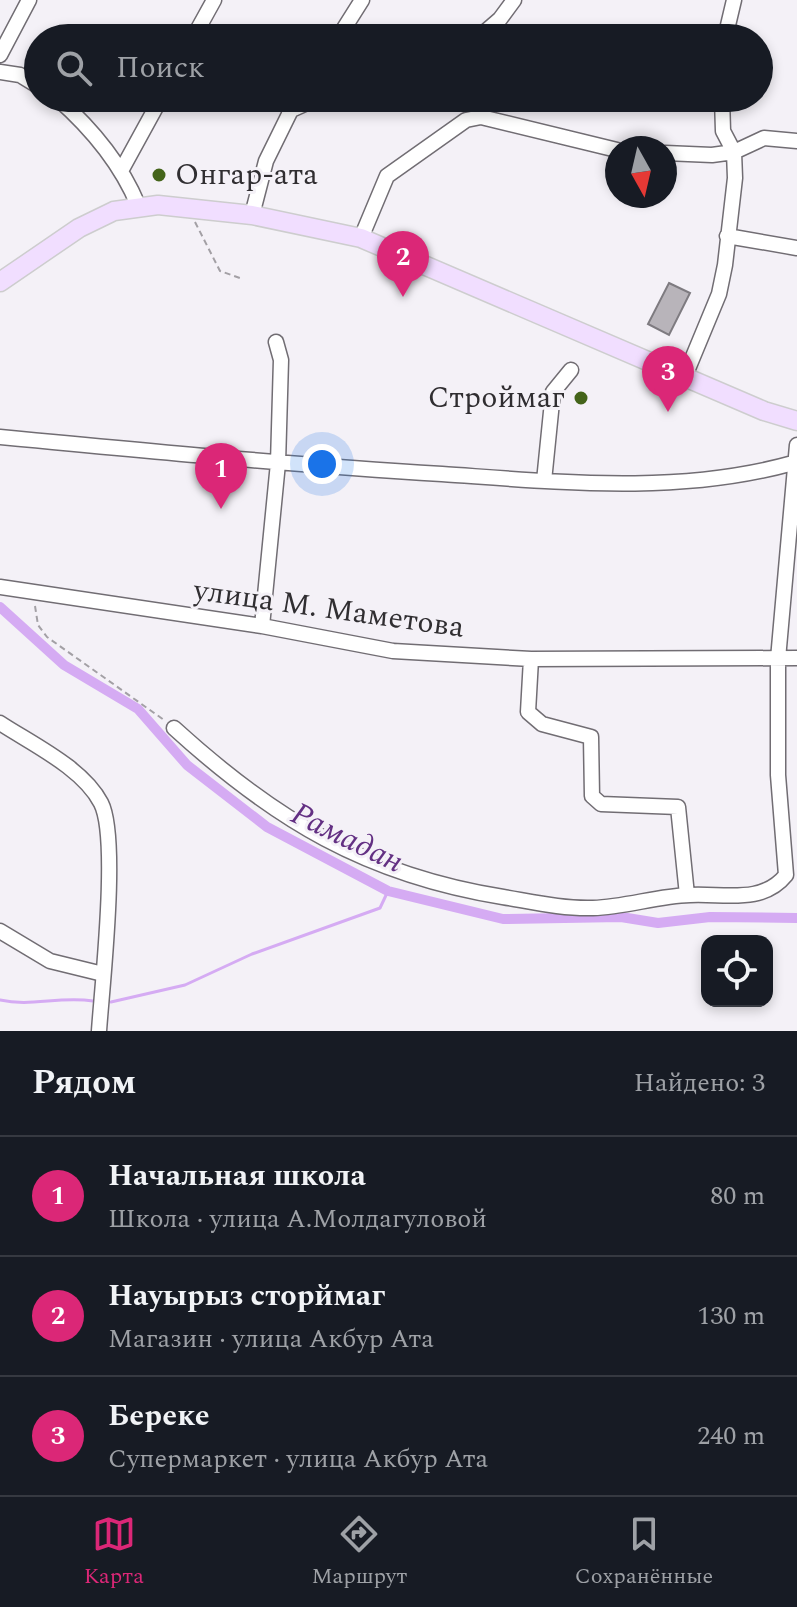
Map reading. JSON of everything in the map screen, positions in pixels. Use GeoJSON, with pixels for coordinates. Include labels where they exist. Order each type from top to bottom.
{"type":"FeatureCollection","features":[{"type":"Feature","properties":{"kind":"main road"},"geometry":{"type":"LineString","coordinates":[[0,282],[79,228],[114,211],[138,205],[252,215],[361,238],[764,411],[797,421]]}},
{"type":"Feature","properties":{"kind":"street"},"geometry":{"type":"LineString","coordinates":[[0,55],[29,0]]}},
{"type":"Feature","properties":{"kind":"street"},"geometry":{"type":"LineString","coordinates":[[201,24],[214,0]]}},
{"type":"Feature","properties":{"kind":"street"},"geometry":{"type":"LineString","coordinates":[[347,24],[362,0]]}},
{"type":"Feature","properties":{"kind":"street"},"geometry":{"type":"LineString","coordinates":[[494,24],[514,0]]}},
{"type":"Feature","properties":{"kind":"street"},"geometry":{"type":"LineString","coordinates":[[728,24],[734,0]]}},
{"type":"Feature","properties":{"kind":"street"},"geometry":{"type":"LineString","coordinates":[[0,72],[24,77]]}},
{"type":"Feature","properties":{"kind":"street"},"geometry":{"type":"LineString","coordinates":[[73,112],[121,171],[138,205]]}},
{"type":"Feature","properties":{"kind":"street"},"geometry":{"type":"LineString","coordinates":[[121,171],[153,112]]}},
{"type":"Feature","properties":{"kind":"street"},"geometry":{"type":"LineString","coordinates":[[252,215],[266,161],[289,112]]}},
{"type":"Feature","properties":{"kind":"street"},"geometry":{"type":"LineString","coordinates":[[685,376],[719,294],[735,178],[734,152],[723,131],[722,112]]}},
{"type":"Feature","properties":{"kind":"street"},"geometry":{"type":"LineString","coordinates":[[361,238],[387,176],[466,120],[481,117],[605,147]]}},
{"type":"Feature","properties":{"kind":"street"},"geometry":{"type":"LineString","coordinates":[[677,154],[712,155],[734,152],[764,138],[797,141]]}},
{"type":"Feature","properties":{"kind":"street"},"geometry":{"type":"LineString","coordinates":[[727,236],[797,248]]}},
{"type":"Feature","properties":{"kind":"street"},"geometry":{"type":"LineString","coordinates":[[262,626],[278,463],[281,360],[276,342]]}},
{"type":"Feature","properties":{"kind":"street"},"geometry":{"type":"LineString","coordinates":[[544,481],[553,392],[571,370]]}},
{"type":"Feature","properties":{"kind":"street"},"geometry":{"type":"LineString","coordinates":[[0,437],[278,463],[544,481],[685,483],[751,475],[793,463]]}},
{"type":"Feature","properties":{"kind":"street"},"geometry":{"type":"LineString","coordinates":[[174,728],[226,775],[309,832],[412,878],[455,889],[552,905],[592,908],[687,895],[762,894],[777,887],[786,875],[778,775],[778,659],[797,445]]}},
{"type":"Feature","properties":{"kind":"street","name":"улица М. Маметова"},"geometry":{"type":"LineString","coordinates":[[0,587],[262,626],[393,651],[531,659],[797,658]]}},
{"type":"Feature","properties":{"kind":"street"},"geometry":{"type":"LineString","coordinates":[[531,659],[528,712],[542,724],[591,737],[592,796],[601,804],[678,807],[687,895]]}},
{"type":"Feature","properties":{"kind":"street"},"geometry":{"type":"LineString","coordinates":[[0,723],[64,766],[101,803],[106,820],[108,893],[99,1031]]}},
{"type":"Feature","properties":{"kind":"street"},"geometry":{"type":"LineString","coordinates":[[0,931],[50,961],[103,974]]}},
{"type":"Feature","properties":{"kind":"path"},"geometry":{"type":"LineString","coordinates":[[194,209],[195,224],[220,271],[240,278]]}},
{"type":"Feature","properties":{"kind":"path"},"geometry":{"type":"LineString","coordinates":[[33,594],[38,625],[47,637],[174,728]]}},
{"type":"Feature","properties":{"kind":"building"},"geometry":{"type":"Polygon","coordinates":[[[669,283],[690,293],[669,335],[648,324],[669,283]]]}},
{"type":"Feature","properties":{"kind":"waterway","name":"Рамадан"},"geometry":{"type":"LineString","coordinates":[[0,607],[64,665],[138,709],[187,765],[267,827],[388,891],[503,919],[621,917],[658,923],[710,917],[797,918]]}},
{"type":"Feature","properties":{"kind":"waterway"},"geometry":{"type":"LineString","coordinates":[[111,1002],[185,985],[252,954],[380,908],[388,891]]}},
{"type":"Feature","properties":{"kind":"waterway"},"geometry":{"type":"LineString","coordinates":[[0,1000],[93,1001]]}},
{"type":"Feature","properties":{"kind":"place","name":"Онгар-ата"},"geometry":{"type":"Point","coordinates":[159,175]}},
{"type":"Feature","properties":{"kind":"place","name":"Науырыз сторймаг"},"geometry":{"type":"Point","coordinates":[403,297]}},
{"type":"Feature","properties":{"kind":"place","name":"Строймаг"},"geometry":{"type":"Point","coordinates":[581,398]}},
{"type":"Feature","properties":{"kind":"place","name":"Береке"},"geometry":{"type":"Point","coordinates":[668,412]}},
{"type":"Feature","properties":{"kind":"place","name":"Начальная школа"},"geometry":{"type":"Point","coordinates":[221,509]}}]}
